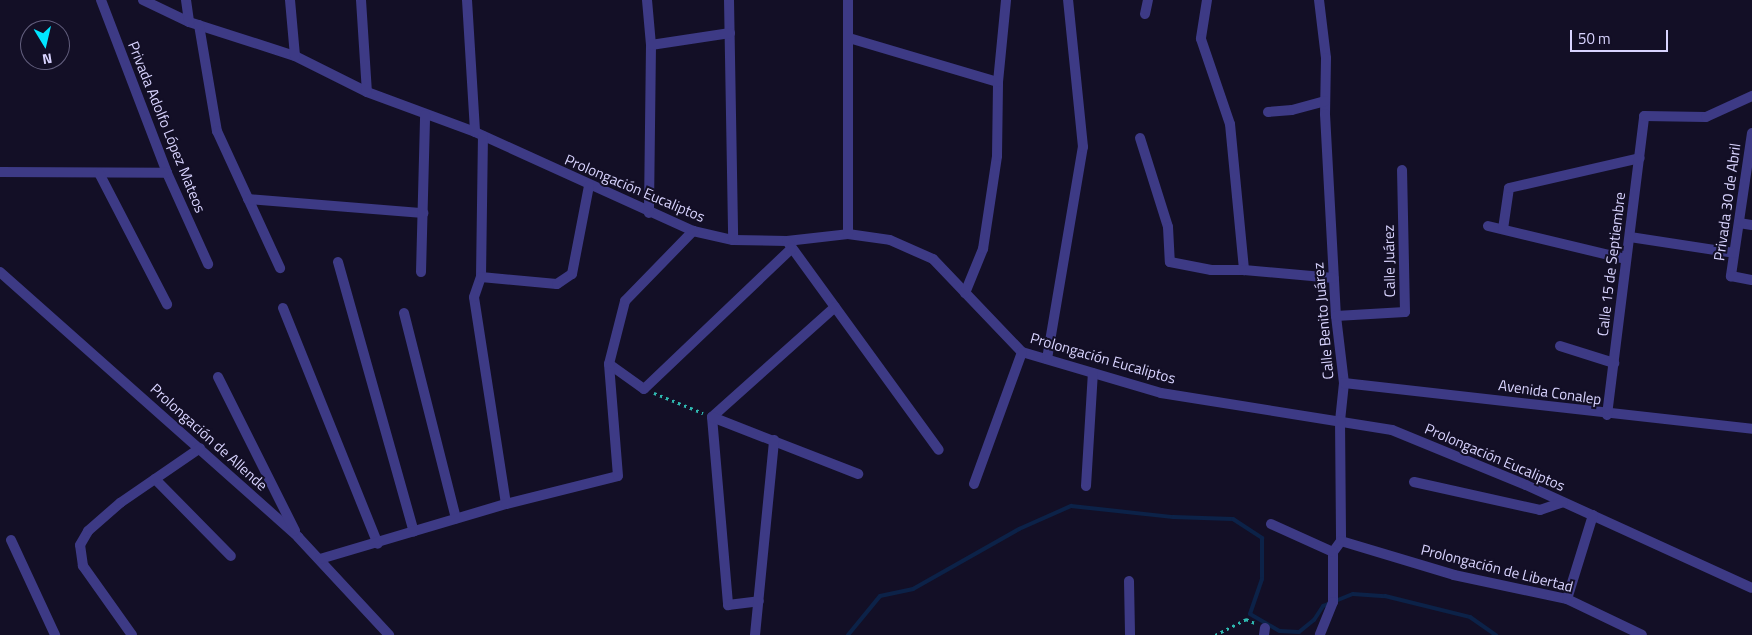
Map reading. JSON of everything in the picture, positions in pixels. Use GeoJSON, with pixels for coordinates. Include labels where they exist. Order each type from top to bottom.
{"type":"FeatureCollection","features":[{"type":"Feature","properties":{"kind":"street","name":"Privada Adolfo López Mateos"},"geometry":{"type":"LineString","coordinates":[[101,0],[167,173],[208,264]]}},
{"type":"Feature","properties":{"kind":"street","name":"Prolongación Eucaliptos"},"geometry":{"type":"LineString","coordinates":[[143,0],[189,22],[294,56],[367,92],[479,134],[589,186],[693,231],[733,240],[789,244],[848,234],[890,240],[932,259],[1022,352],[1161,392],[1392,430],[1564,502],[1752,588]]}},
{"type":"Feature","properties":{"kind":"street"},"geometry":{"type":"LineString","coordinates":[[186,0],[189,22]]}},
{"type":"Feature","properties":{"kind":"street"},"geometry":{"type":"LineString","coordinates":[[290,0],[294,56]]}},
{"type":"Feature","properties":{"kind":"street"},"geometry":{"type":"LineString","coordinates":[[361,0],[367,92]]}},
{"type":"Feature","properties":{"kind":"street"},"geometry":{"type":"LineString","coordinates":[[467,0],[479,134],[481,277],[474,297],[506,504]]}},
{"type":"Feature","properties":{"kind":"street"},"geometry":{"type":"LineString","coordinates":[[647,0],[651,45],[649,212]]}},
{"type":"Feature","properties":{"kind":"street"},"geometry":{"type":"LineString","coordinates":[[729,0],[733,240]]}},
{"type":"Feature","properties":{"kind":"street"},"geometry":{"type":"LineString","coordinates":[[848,0],[848,234]]}},
{"type":"Feature","properties":{"kind":"street"},"geometry":{"type":"LineString","coordinates":[[965,293],[983,249],[998,156],[998,82],[1006,0]]}},
{"type":"Feature","properties":{"kind":"street"},"geometry":{"type":"LineString","coordinates":[[1047,360],[1083,147],[1068,0]]}},
{"type":"Feature","properties":{"kind":"street"},"geometry":{"type":"LineString","coordinates":[[1145,14],[1148,0]]}},
{"type":"Feature","properties":{"kind":"street"},"geometry":{"type":"LineString","coordinates":[[1207,0],[1201,39],[1230,124],[1244,270]]}},
{"type":"Feature","properties":{"kind":"street","name":"Calle Benito Juárez"},"geometry":{"type":"LineString","coordinates":[[1319,0],[1326,58],[1325,101],[1336,316],[1344,383],[1340,420],[1341,541]]}},
{"type":"Feature","properties":{"kind":"street"},"geometry":{"type":"LineString","coordinates":[[199,25],[217,131],[280,268]]}},
{"type":"Feature","properties":{"kind":"street"},"geometry":{"type":"LineString","coordinates":[[651,45],[730,33]]}},
{"type":"Feature","properties":{"kind":"street"},"geometry":{"type":"LineString","coordinates":[[848,38],[998,82]]}},
{"type":"Feature","properties":{"kind":"street","name":"Calle 15 de Septiembre"},"geometry":{"type":"LineString","coordinates":[[1607,416],[1644,116],[1706,116],[1752,96]]}},
{"type":"Feature","properties":{"kind":"street"},"geometry":{"type":"LineString","coordinates":[[1268,112],[1292,110],[1325,101]]}},
{"type":"Feature","properties":{"kind":"street"},"geometry":{"type":"LineString","coordinates":[[421,272],[425,115]]}},
{"type":"Feature","properties":{"kind":"street","name":"Privada 30 de Abril"},"geometry":{"type":"LineString","coordinates":[[1752,133],[1731,276],[1752,280]]}},
{"type":"Feature","properties":{"kind":"street"},"geometry":{"type":"LineString","coordinates":[[1140,138],[1168,227],[1169,258],[1175,264],[1211,270],[1244,270],[1334,278]]}},
{"type":"Feature","properties":{"kind":"street"},"geometry":{"type":"LineString","coordinates":[[1503,229],[1509,188],[1640,158]]}},
{"type":"Feature","properties":{"kind":"street","name":"Calle Juárez"},"geometry":{"type":"LineString","coordinates":[[1336,316],[1404,312],[1402,170]]}},
{"type":"Feature","properties":{"kind":"street"},"geometry":{"type":"LineString","coordinates":[[0,172],[167,173]]}},
{"type":"Feature","properties":{"kind":"street"},"geometry":{"type":"LineString","coordinates":[[99,173],[167,304]]}},
{"type":"Feature","properties":{"kind":"street"},"geometry":{"type":"LineString","coordinates":[[481,277],[557,284],[572,274],[589,186]]}},
{"type":"Feature","properties":{"kind":"street"},"geometry":{"type":"LineString","coordinates":[[248,199],[423,213]]}},
{"type":"Feature","properties":{"kind":"street"},"geometry":{"type":"LineString","coordinates":[[1739,223],[1752,225]]}},
{"type":"Feature","properties":{"kind":"street"},"geometry":{"type":"LineString","coordinates":[[1488,226],[1626,259]]}},
{"type":"Feature","properties":{"kind":"street"},"geometry":{"type":"LineString","coordinates":[[320,559],[378,544],[506,504],[618,476],[609,364],[625,301],[693,231]]}},
{"type":"Feature","properties":{"kind":"street"},"geometry":{"type":"LineString","coordinates":[[1630,237],[1734,253]]}},
{"type":"Feature","properties":{"kind":"street"},"geometry":{"type":"LineString","coordinates":[[609,364],[644,389],[789,244],[939,450]]}},
{"type":"Feature","properties":{"kind":"street"},"geometry":{"type":"LineString","coordinates":[[338,262],[414,532]]}},
{"type":"Feature","properties":{"kind":"street","name":"Prolongación de Allende"},"geometry":{"type":"LineString","coordinates":[[0,272],[298,537],[389,635]]}},
{"type":"Feature","properties":{"kind":"street"},"geometry":{"type":"LineString","coordinates":[[712,417],[835,307]]}},
{"type":"Feature","properties":{"kind":"street"},"geometry":{"type":"LineString","coordinates":[[283,308],[378,544]]}},
{"type":"Feature","properties":{"kind":"street"},"geometry":{"type":"LineString","coordinates":[[404,313],[456,519]]}},
{"type":"Feature","properties":{"kind":"street"},"geometry":{"type":"LineString","coordinates":[[1560,346],[1614,363]]}},
{"type":"Feature","properties":{"kind":"street"},"geometry":{"type":"LineString","coordinates":[[974,484],[1022,352]]}},
{"type":"Feature","properties":{"kind":"street"},"geometry":{"type":"LineString","coordinates":[[1086,486],[1094,373]]}},
{"type":"Feature","properties":{"kind":"street"},"geometry":{"type":"LineString","coordinates":[[218,377],[298,537]]}},
{"type":"Feature","properties":{"kind":"street","name":"Avenida Conalep"},"geometry":{"type":"LineString","coordinates":[[1344,383],[1476,396],[1607,416],[1752,429]]}},
{"type":"Feature","properties":{"kind":"street"},"geometry":{"type":"LineString","coordinates":[[712,417],[858,474]]}},
{"type":"Feature","properties":{"kind":"street"},"geometry":{"type":"LineString","coordinates":[[712,417],[728,605],[759,602]]}},
{"type":"Feature","properties":{"kind":"street"},"geometry":{"type":"LineString","coordinates":[[754,635],[759,602],[774,440]]}},
{"type":"Feature","properties":{"kind":"street"},"geometry":{"type":"LineString","coordinates":[[132,635],[83,566],[80,546],[88,531],[155,479],[200,448]]}},
{"type":"Feature","properties":{"kind":"street"},"geometry":{"type":"LineString","coordinates":[[155,479],[231,556]]}},
{"type":"Feature","properties":{"kind":"street"},"geometry":{"type":"LineString","coordinates":[[1414,482],[1540,510],[1564,502]]}},
{"type":"Feature","properties":{"kind":"street"},"geometry":{"type":"LineString","coordinates":[[1568,599],[1593,515]]}},
{"type":"Feature","properties":{"kind":"street"},"geometry":{"type":"LineString","coordinates":[[1271,524],[1333,552]]}},
{"type":"Feature","properties":{"kind":"street"},"geometry":{"type":"LineString","coordinates":[[11,540],[55,635]]}},
{"type":"Feature","properties":{"kind":"street"},"geometry":{"type":"LineString","coordinates":[[1320,635],[1333,602],[1333,552],[1341,541]]}},
{"type":"Feature","properties":{"kind":"street","name":"Prolongación de Libertad"},"geometry":{"type":"LineString","coordinates":[[1341,541],[1454,575],[1568,599],[1642,635]]}},
{"type":"Feature","properties":{"kind":"street"},"geometry":{"type":"LineString","coordinates":[[1129,581],[1130,635]]}},
{"type":"Feature","properties":{"kind":"path"},"geometry":{"type":"LineString","coordinates":[[644,389],[712,417]]}},
{"type":"Feature","properties":{"kind":"path"},"geometry":{"type":"LineString","coordinates":[[1215,635],[1246,618],[1265,632]]}},
{"type":"Feature","properties":{"kind":"waterway"},"geometry":{"type":"LineString","coordinates":[[848,635],[880,596],[913,589],[1019,529],[1071,506],[1173,517],[1233,519],[1262,538],[1262,579],[1250,614],[1280,631],[1299,632],[1314,620],[1323,606],[1353,594],[1385,596],[1470,617],[1496,635]]}}]}
